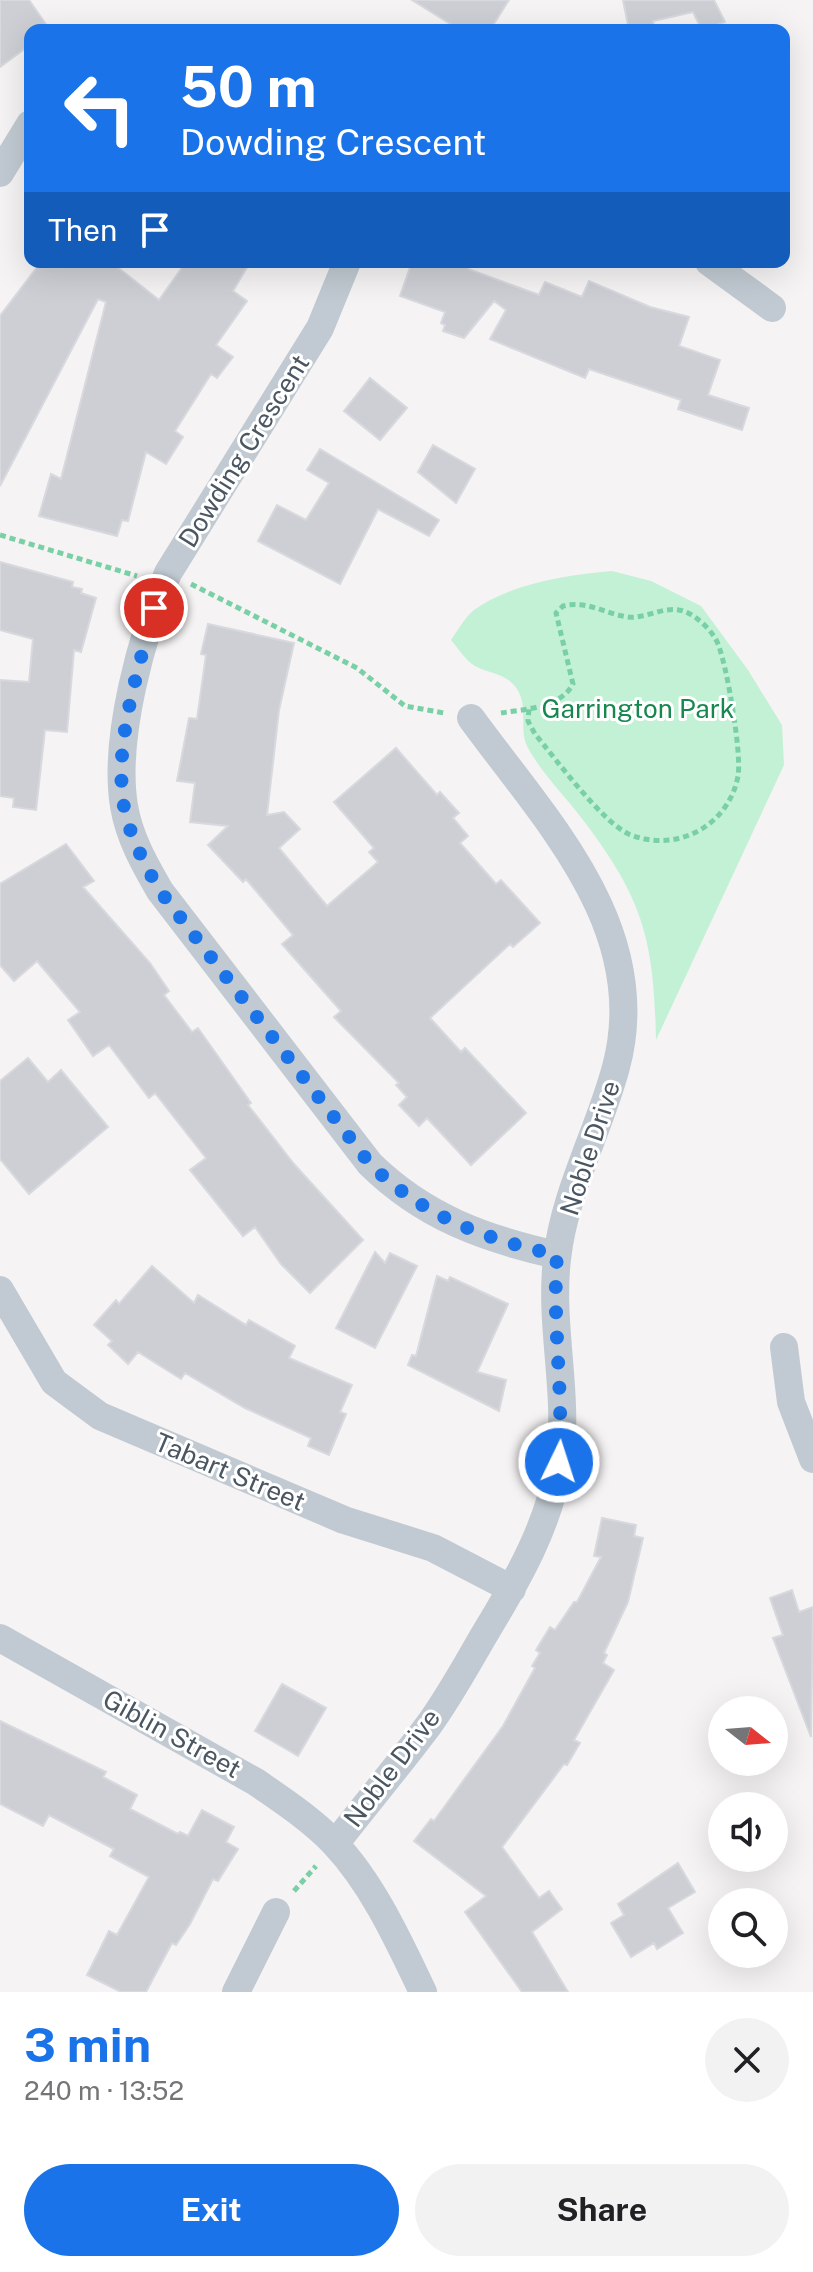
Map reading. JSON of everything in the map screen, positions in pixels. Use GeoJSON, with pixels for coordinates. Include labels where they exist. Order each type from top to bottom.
{"type":"FeatureCollection","features":[{"type":"Feature","properties":{"kind":"street"},"geometry":{"type":"LineString","coordinates":[[0,173],[24,134]]}},
{"type":"Feature","properties":{"kind":"street","name":"Dowding Crescent"},"geometry":{"type":"LineString","coordinates":[[345,268],[320,328],[168,573],[150,621],[128,718],[123,764],[124,807],[139,853],[160,891],[370,1164],[396,1189],[460,1227],[500,1242],[557,1255]]}},
{"type":"Feature","properties":{"kind":"street"},"geometry":{"type":"LineString","coordinates":[[717,268],[772,308]]}},
{"type":"Feature","properties":{"kind":"street","name":"Noble Drive"},"geometry":{"type":"LineString","coordinates":[[335,1844],[429,1724],[512,1589],[549,1508],[559,1462],[562,1417],[554,1307],[557,1255],[574,1189],[616,1068],[623,1034],[624,993],[609,928],[583,870],[471,718]]}},
{"type":"Feature","properties":{"kind":"street","name":"Tabart Street"},"geometry":{"type":"LineString","coordinates":[[0,1290],[54,1382],[100,1416],[344,1520],[433,1548],[512,1589]]}},
{"type":"Feature","properties":{"kind":"street"},"geometry":{"type":"LineString","coordinates":[[784,1347],[791,1402],[813,1459]]}},
{"type":"Feature","properties":{"kind":"street","name":"Giblin Street"},"geometry":{"type":"LineString","coordinates":[[0,1638],[256,1782],[335,1844],[383,1915],[423,1992]]}},
{"type":"Feature","properties":{"kind":"street"},"geometry":{"type":"LineString","coordinates":[[236,1992],[276,1912]]}},
{"type":"Feature","properties":{"kind":"path"},"geometry":{"type":"LineString","coordinates":[[0,535],[125,575],[147,577],[168,573],[357,668],[405,706],[471,718],[529,709],[560,700],[573,684],[557,626],[556,613],[563,606],[585,604],[635,617],[668,610],[683,611],[697,619],[718,643],[740,758],[735,790],[717,818],[692,835],[661,841],[631,835],[606,816],[535,734],[528,721],[529,709]]}},
{"type":"Feature","properties":{"kind":"path"},"geometry":{"type":"LineString","coordinates":[[276,1912],[335,1844]]}},
{"type":"Feature","properties":{"kind":"green space","name":"Garrington Park"},"geometry":{"type":"Polygon","coordinates":[[[612,571],[651,581],[701,606],[748,670],[782,725],[784,765],[656,1040],[648,946],[631,896],[601,845],[528,748],[521,696],[517,689],[503,677],[471,663],[451,640],[474,610],[506,593],[558,578],[612,571]]]}},
{"type":"Feature","properties":{"kind":"building"},"geometry":{"type":"Polygon","coordinates":[[[0,0],[29,0],[46,24],[24,24],[24,49],[0,67],[0,0]]]}},
{"type":"Feature","properties":{"kind":"building"},"geometry":{"type":"Polygon","coordinates":[[[412,0],[509,0],[494,24],[450,24],[412,0]]]}},
{"type":"Feature","properties":{"kind":"building"},"geometry":{"type":"Polygon","coordinates":[[[623,0],[714,0],[725,22],[699,24],[693,12],[653,21],[654,24],[628,24],[623,0]]]}},
{"type":"Feature","properties":{"kind":"building"},"geometry":{"type":"Polygon","coordinates":[[[36,268],[119,268],[159,300],[182,268],[246,268],[233,291],[247,301],[216,345],[233,357],[217,378],[211,374],[175,431],[183,437],[166,464],[146,452],[128,521],[122,520],[117,536],[39,516],[51,474],[61,479],[106,302],[98,299],[0,486],[0,316],[36,268]]]}},
{"type":"Feature","properties":{"kind":"building"},"geometry":{"type":"Polygon","coordinates":[[[410,268],[468,268],[539,295],[545,282],[582,297],[589,281],[650,307],[689,317],[679,346],[720,360],[708,395],[749,408],[742,430],[678,409],[681,400],[589,369],[585,378],[490,339],[506,310],[494,301],[464,338],[443,331],[445,325],[441,323],[445,312],[400,296],[410,268]]]}},
{"type":"Feature","properties":{"kind":"building"},"geometry":{"type":"Polygon","coordinates":[[[370,378],[407,408],[380,440],[344,411],[370,378]]]}},
{"type":"Feature","properties":{"kind":"building"},"geometry":{"type":"Polygon","coordinates":[[[433,445],[475,469],[456,503],[418,472],[433,445]]]}},
{"type":"Feature","properties":{"kind":"building"},"geometry":{"type":"Polygon","coordinates":[[[320,449],[439,520],[429,536],[378,509],[340,584],[258,541],[277,505],[306,520],[329,483],[307,470],[320,449]]]}},
{"type":"Feature","properties":{"kind":"building"},"geometry":{"type":"Polygon","coordinates":[[[0,562],[73,582],[72,587],[96,598],[81,652],[74,650],[67,732],[45,730],[36,810],[13,807],[14,798],[0,796],[0,680],[29,682],[33,639],[0,630],[0,562]]]}},
{"type":"Feature","properties":{"kind":"building"},"geometry":{"type":"Polygon","coordinates":[[[208,624],[294,643],[279,710],[267,815],[284,812],[300,829],[279,848],[327,906],[378,862],[369,852],[374,848],[334,802],[396,748],[437,795],[440,792],[459,813],[453,818],[468,836],[460,843],[496,884],[501,880],[540,923],[513,947],[510,944],[430,1018],[461,1052],[465,1048],[526,1113],[471,1165],[427,1118],[419,1126],[399,1105],[407,1097],[396,1085],[399,1083],[334,1017],[341,1011],[282,944],[293,935],[246,879],[243,882],[208,845],[228,826],[190,822],[195,783],[177,781],[189,718],[197,719],[206,655],[201,654],[208,624]]]}},
{"type":"Feature","properties":{"kind":"building"},"geometry":{"type":"Polygon","coordinates":[[[66,844],[94,881],[83,887],[150,963],[169,991],[164,995],[192,1032],[198,1028],[251,1103],[248,1105],[294,1164],[363,1240],[310,1293],[281,1264],[255,1227],[243,1236],[190,1170],[206,1158],[155,1093],[149,1098],[109,1045],[93,1056],[68,1020],[80,1012],[37,961],[14,981],[0,965],[0,884],[66,844]]]}},
{"type":"Feature","properties":{"kind":"building"},"geometry":{"type":"Polygon","coordinates":[[[28,1058],[48,1082],[61,1070],[108,1127],[29,1194],[0,1159],[0,1081],[28,1058]]]}},
{"type":"Feature","properties":{"kind":"building"},"geometry":{"type":"Polygon","coordinates":[[[375,1252],[385,1263],[390,1253],[417,1266],[375,1348],[336,1328],[375,1252]]]}},
{"type":"Feature","properties":{"kind":"building"},"geometry":{"type":"Polygon","coordinates":[[[152,1266],[194,1303],[198,1295],[246,1325],[249,1320],[295,1346],[289,1358],[352,1385],[340,1412],[346,1414],[329,1455],[308,1446],[311,1438],[245,1408],[185,1373],[181,1379],[138,1352],[128,1364],[108,1345],[112,1341],[94,1325],[116,1300],[119,1304],[152,1266]]]}},
{"type":"Feature","properties":{"kind":"building"},"geometry":{"type":"Polygon","coordinates":[[[437,1276],[448,1281],[450,1277],[508,1304],[477,1372],[506,1380],[499,1411],[408,1365],[412,1355],[416,1356],[437,1276]]]}},
{"type":"Feature","properties":{"kind":"building"},"geometry":{"type":"Polygon","coordinates":[[[602,1518],[636,1525],[634,1536],[643,1538],[628,1602],[604,1653],[607,1655],[603,1663],[614,1670],[574,1740],[580,1743],[567,1765],[564,1764],[502,1847],[539,1898],[549,1891],[562,1909],[532,1932],[568,1992],[522,1992],[465,1912],[486,1896],[414,1841],[431,1819],[434,1821],[503,1726],[535,1668],[532,1666],[540,1653],[536,1650],[550,1627],[555,1630],[577,1602],[601,1557],[594,1556],[602,1518]]]}},
{"type":"Feature","properties":{"kind":"building"},"geometry":{"type":"Polygon","coordinates":[[[792,1590],[799,1612],[813,1607],[811,1737],[773,1638],[783,1635],[770,1598],[792,1590]]]}},
{"type":"Feature","properties":{"kind":"building"},"geometry":{"type":"Polygon","coordinates":[[[282,1684],[326,1708],[298,1756],[255,1731],[282,1684]]]}},
{"type":"Feature","properties":{"kind":"building"},"geometry":{"type":"Polygon","coordinates":[[[0,1721],[106,1772],[103,1777],[137,1795],[130,1809],[178,1834],[188,1836],[202,1810],[234,1827],[226,1842],[238,1849],[218,1881],[213,1879],[190,1924],[176,1945],[172,1943],[146,1992],[121,1992],[87,1975],[109,1931],[117,1935],[149,1877],[110,1856],[114,1849],[49,1815],[43,1826],[0,1804],[0,1721]]]}},
{"type":"Feature","properties":{"kind":"building"},"geometry":{"type":"Polygon","coordinates":[[[678,1863],[695,1892],[668,1908],[683,1933],[657,1949],[654,1943],[631,1957],[611,1923],[624,1915],[618,1904],[678,1863]]]}},
{"type":"Feature","properties":{"kind":"route"},"geometry":{"type":"LineString","coordinates":[[154,608],[128,718],[123,764],[124,807],[139,853],[160,891],[370,1164],[396,1189],[423,1208],[460,1227],[500,1242],[557,1255],[554,1307],[562,1417],[559,1462]]}}]}
